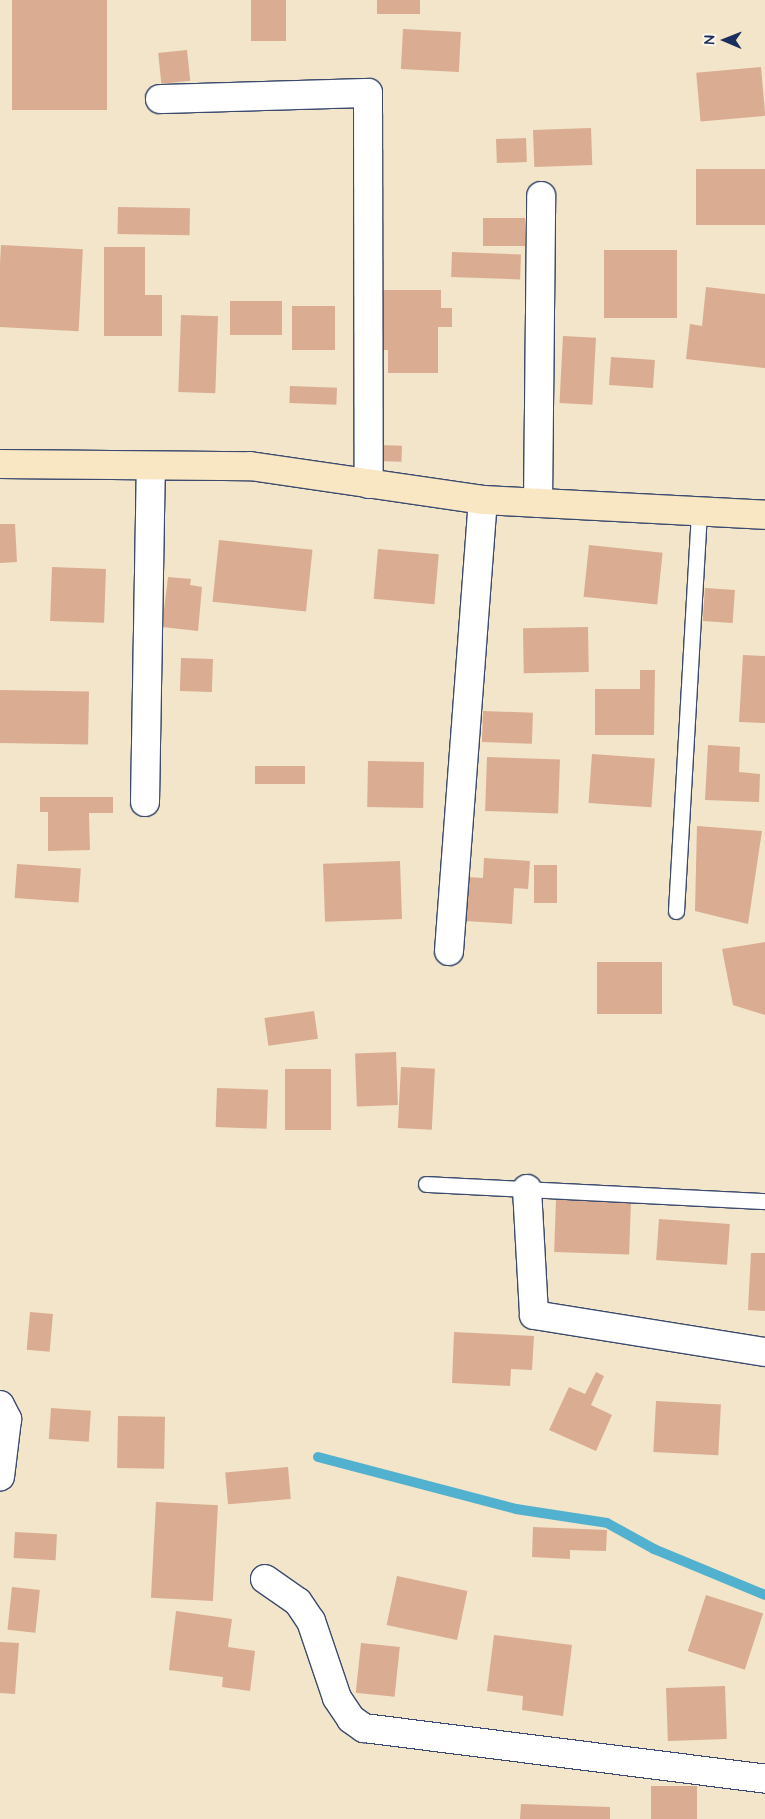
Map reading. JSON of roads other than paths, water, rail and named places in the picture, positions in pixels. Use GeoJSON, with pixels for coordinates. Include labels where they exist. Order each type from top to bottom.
{"type":"FeatureCollection","features":[{"type":"Feature","properties":{"kind":"main road"},"geometry":{"type":"LineString","coordinates":[[0,464],[151,467],[250,466],[482,500],[765,515]]}},
{"type":"Feature","properties":{"kind":"street"},"geometry":{"type":"LineString","coordinates":[[160,99],[368,93],[370,484]]}},
{"type":"Feature","properties":{"kind":"street"},"geometry":{"type":"LineString","coordinates":[[538,503],[541,196]]}},
{"type":"Feature","properties":{"kind":"street"},"geometry":{"type":"LineString","coordinates":[[144,802],[151,467]]}},
{"type":"Feature","properties":{"kind":"street"},"geometry":{"type":"LineString","coordinates":[[449,950],[482,500]]}},
{"type":"Feature","properties":{"kind":"street"},"geometry":{"type":"LineString","coordinates":[[528,1189],[534,1315],[765,1352]]}},
{"type":"Feature","properties":{"kind":"street"},"geometry":{"type":"LineString","coordinates":[[0,1405],[7,1419],[0,1477]]}},
{"type":"Feature","properties":{"kind":"street"},"geometry":{"type":"LineString","coordinates":[[265,1579],[298,1602],[311,1622],[337,1698],[350,1719],[364,1728],[765,1779]]}},
{"type":"Feature","properties":{"kind":"lane"},"geometry":{"type":"LineString","coordinates":[[676,910],[699,512]]}},
{"type":"Feature","properties":{"kind":"lane"},"geometry":{"type":"LineString","coordinates":[[426,1184],[765,1201]]}},
{"type":"Feature","properties":{"kind":"waterway"},"geometry":{"type":"LineString","coordinates":[[318,1457],[516,1509],[607,1523],[654,1549],[765,1595]]}}]}
